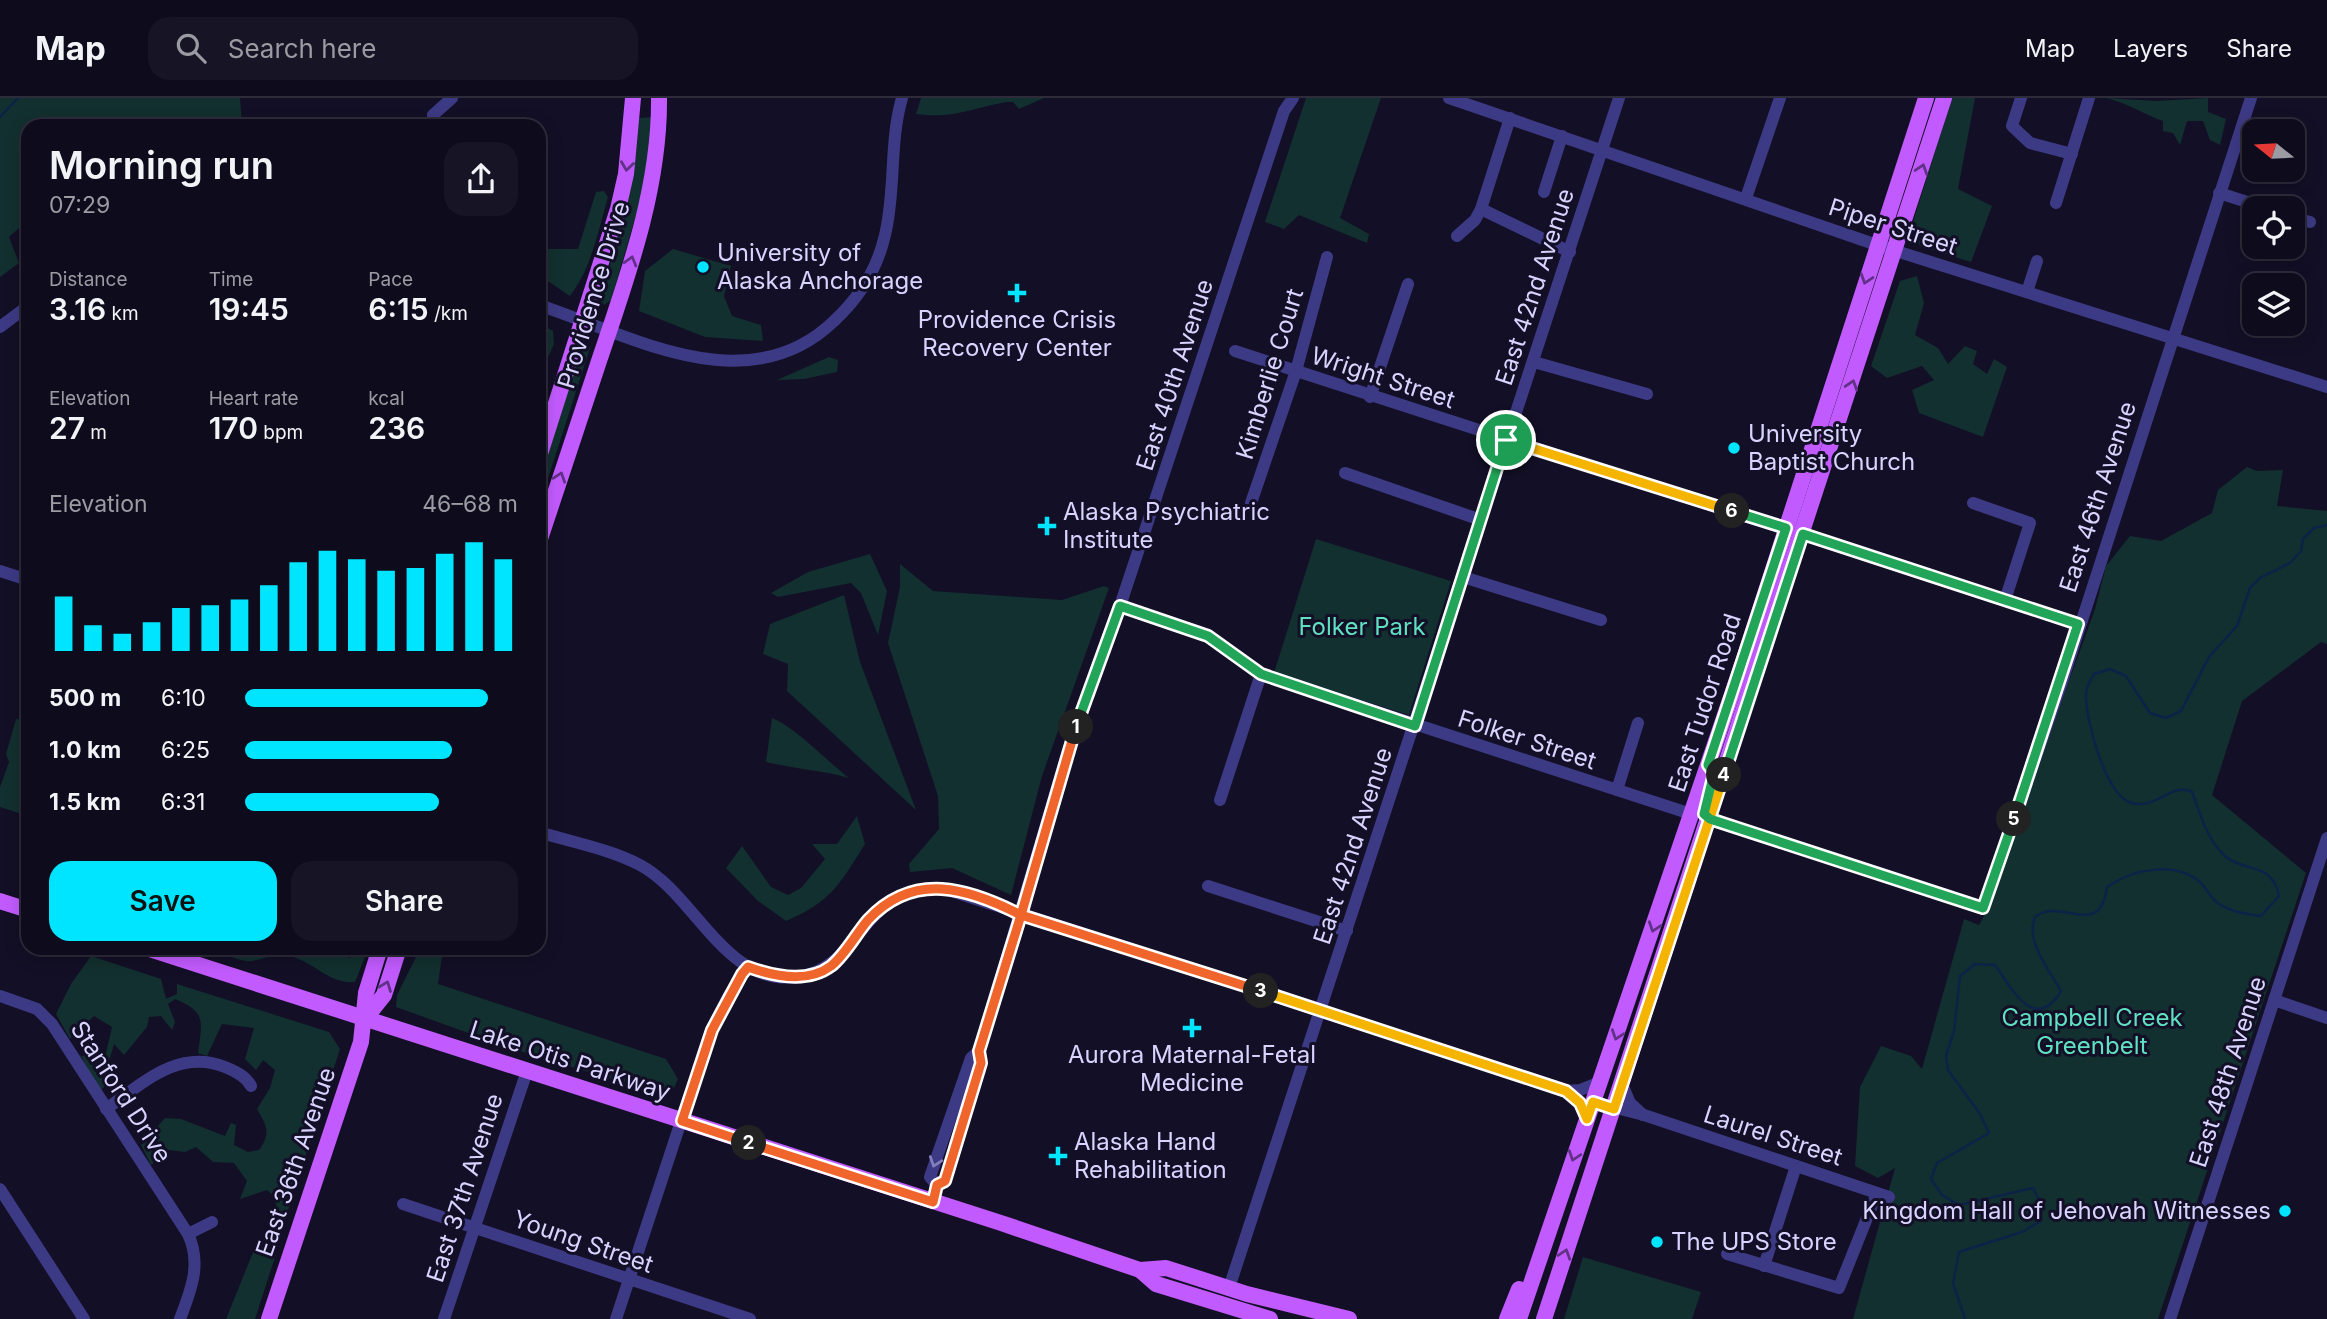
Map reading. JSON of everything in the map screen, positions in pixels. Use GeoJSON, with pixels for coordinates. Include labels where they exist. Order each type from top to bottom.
{"type":"FeatureCollection","features":[{"type":"Feature","properties":{"kind":"main road","name":"Providence Drive"},"geometry":{"type":"LineString","coordinates":[[546,436],[584,321],[626,174],[633,98]]}},
{"type":"Feature","properties":{"kind":"main road","name":"Providence Drive"},"geometry":{"type":"LineString","coordinates":[[546,521],[610,330],[646,205],[654,166],[659,98]]}},
{"type":"Feature","properties":{"kind":"main road","name":"East Tudor Road"},"geometry":{"type":"LineString","coordinates":[[1519,1319],[1708,765],[1926,98]]}},
{"type":"Feature","properties":{"kind":"main road","name":"East Tudor Road"},"geometry":{"type":"LineString","coordinates":[[1544,1319],[1944,98]]}},
{"type":"Feature","properties":{"kind":"main road"},"geometry":{"type":"LineString","coordinates":[[1708,765],[1714,773],[1703,811],[1710,819]]}},
{"type":"Feature","properties":{"kind":"main road"},"geometry":{"type":"LineString","coordinates":[[1691,814],[1696,829],[1691,855],[1695,863]]}},
{"type":"Feature","properties":{"kind":"main road"},"geometry":{"type":"LineString","coordinates":[[0,901],[21,908]]}},
{"type":"Feature","properties":{"kind":"main road","name":"Lake Otis Parkway"},"geometry":{"type":"LineString","coordinates":[[167,955],[682,1121],[935,1193],[1140,1270],[1156,1284],[1234,1314],[1270,1319]]}},
{"type":"Feature","properties":{"kind":"main road"},"geometry":{"type":"LineString","coordinates":[[365,1020],[366,993],[378,955]]}},
{"type":"Feature","properties":{"kind":"main road"},"geometry":{"type":"LineString","coordinates":[[365,1020],[383,995],[397,955]]}},
{"type":"Feature","properties":{"kind":"main road","name":"East 36th Avenue"},"geometry":{"type":"LineString","coordinates":[[269,1319],[365,1020]]}},
{"type":"Feature","properties":{"kind":"main road"},"geometry":{"type":"LineString","coordinates":[[1507,1319],[1518,1289],[1539,1257]]}},
{"type":"Feature","properties":{"kind":"main road","name":"Lake Otis Parkway"},"geometry":{"type":"LineString","coordinates":[[1140,1270],[1166,1268],[1297,1307],[1349,1319]]}},
{"type":"Feature","properties":{"kind":"main road"},"geometry":{"type":"LineString","coordinates":[[1156,1284],[1176,1283],[1209,1292],[1229,1288]]}},
{"type":"Feature","properties":{"kind":"main road"},"geometry":{"type":"LineString","coordinates":[[1234,1314],[1248,1302],[1277,1309],[1297,1307]]}},
{"type":"Feature","properties":{"kind":"street"},"geometry":{"type":"LineString","coordinates":[[433,119],[452,98]]}},
{"type":"Feature","properties":{"kind":"street"},"geometry":{"type":"LineString","coordinates":[[546,307],[685,356],[739,361],[778,353],[825,330],[849,307],[866,285],[885,236],[896,125],[902,98]]}},
{"type":"Feature","properties":{"kind":"street","name":"East 40th Avenue"},"geometry":{"type":"LineString","coordinates":[[935,1193],[945,1181],[981,1063],[979,1051],[1067,754],[1120,606],[1283,105],[1293,98]]}},
{"type":"Feature","properties":{"kind":"street","name":"East 42nd Avenue"},"geometry":{"type":"LineString","coordinates":[[1229,1288],[1322,1011],[1619,98]]}},
{"type":"Feature","properties":{"kind":"street"},"geometry":{"type":"LineString","coordinates":[[1746,198],[1780,98]]}},
{"type":"Feature","properties":{"kind":"street"},"geometry":{"type":"LineString","coordinates":[[2021,98],[2012,126],[2030,143],[2072,154]]}},
{"type":"Feature","properties":{"kind":"street"},"geometry":{"type":"LineString","coordinates":[[2056,203],[2089,98]]}},
{"type":"Feature","properties":{"kind":"street","name":"East 46th Avenue"},"geometry":{"type":"LineString","coordinates":[[1710,819],[1983,908],[2059,691],[2078,624],[2250,98]]}},
{"type":"Feature","properties":{"kind":"street","name":"Piper Street"},"geometry":{"type":"LineString","coordinates":[[1457,99],[1877,245],[2327,387]]}},
{"type":"Feature","properties":{"kind":"street"},"geometry":{"type":"LineString","coordinates":[[1457,236],[1475,220],[1481,209],[1510,118]]}},
{"type":"Feature","properties":{"kind":"street"},"geometry":{"type":"LineString","coordinates":[[1544,192],[1562,136]]}},
{"type":"Feature","properties":{"kind":"street"},"geometry":{"type":"LineString","coordinates":[[2220,193],[2242,200]]}},
{"type":"Feature","properties":{"kind":"street"},"geometry":{"type":"LineString","coordinates":[[1481,209],[1570,251]]}},
{"type":"Feature","properties":{"kind":"street"},"geometry":{"type":"LineString","coordinates":[[2305,221],[2310,222]]}},
{"type":"Feature","properties":{"kind":"street","name":"Kimberlie Court"},"geometry":{"type":"LineString","coordinates":[[1251,503],[1296,371],[1327,257]]}},
{"type":"Feature","properties":{"kind":"street"},"geometry":{"type":"LineString","coordinates":[[2027,292],[2037,261]]}},
{"type":"Feature","properties":{"kind":"street"},"geometry":{"type":"LineString","coordinates":[[1370,397],[1408,284]]}},
{"type":"Feature","properties":{"kind":"street"},"geometry":{"type":"LineString","coordinates":[[0,327],[21,311]]}},
{"type":"Feature","properties":{"kind":"street","name":"Wright Street"},"geometry":{"type":"LineString","coordinates":[[1235,351],[1370,397],[1786,528],[2078,624]]}},
{"type":"Feature","properties":{"kind":"street"},"geometry":{"type":"LineString","coordinates":[[1534,362],[1647,394]]}},
{"type":"Feature","properties":{"kind":"street"},"geometry":{"type":"LineString","coordinates":[[1345,473],[1480,520]]}},
{"type":"Feature","properties":{"kind":"street"},"geometry":{"type":"LineString","coordinates":[[1973,503],[2030,523],[2005,600]]}},
{"type":"Feature","properties":{"kind":"street"},"geometry":{"type":"LineString","coordinates":[[0,570],[21,578]]}},
{"type":"Feature","properties":{"kind":"street"},"geometry":{"type":"LineString","coordinates":[[1463,578],[1601,620]]}},
{"type":"Feature","properties":{"kind":"street","name":"Folker Street"},"geometry":{"type":"LineString","coordinates":[[1120,606],[1208,636],[1261,674],[1691,814]]}},
{"type":"Feature","properties":{"kind":"street"},"geometry":{"type":"LineString","coordinates":[[1220,800],[1261,674]]}},
{"type":"Feature","properties":{"kind":"street"},"geometry":{"type":"LineString","coordinates":[[1617,790],[1639,723]]}},
{"type":"Feature","properties":{"kind":"street"},"geometry":{"type":"LineString","coordinates":[[546,834],[639,864],[665,881],[734,957],[748,967],[779,977],[799,977],[830,967],[887,902],[906,892],[945,888],[1566,1091],[1580,1090],[1600,1082]]}},
{"type":"Feature","properties":{"kind":"street","name":"East 48th Avenue"},"geometry":{"type":"LineString","coordinates":[[2170,1319],[2327,838]]}},
{"type":"Feature","properties":{"kind":"street"},"geometry":{"type":"LineString","coordinates":[[1208,886],[1347,931]]}},
{"type":"Feature","properties":{"kind":"street"},"geometry":{"type":"LineString","coordinates":[[616,1319],[712,1030],[729,995],[748,967]]}},
{"type":"Feature","properties":{"kind":"street","name":"Stanford Drive"},"geometry":{"type":"LineString","coordinates":[[0,996],[37,1009],[46,1016],[188,1234],[195,1249],[196,1264],[180,1319]]}},
{"type":"Feature","properties":{"kind":"street"},"geometry":{"type":"LineString","coordinates":[[2274,1000],[2327,1018]]}},
{"type":"Feature","properties":{"kind":"street"},"geometry":{"type":"LineString","coordinates":[[106,1109],[164,1070],[190,1060],[229,1068],[240,1074],[251,1086]]}},
{"type":"Feature","properties":{"kind":"street","name":"East 37th Avenue"},"geometry":{"type":"LineString","coordinates":[[444,1319],[527,1071]]}},
{"type":"Feature","properties":{"kind":"street"},"geometry":{"type":"LineString","coordinates":[[1622,1084],[1630,1103],[1644,1115]]}},
{"type":"Feature","properties":{"kind":"street"},"geometry":{"type":"LineString","coordinates":[[1566,1091],[1580,1103],[1587,1119]]}},
{"type":"Feature","properties":{"kind":"street","name":"Laurel Street"},"geometry":{"type":"LineString","coordinates":[[1593,1102],[1644,1115],[1883,1195],[1839,1288],[1764,1266]]}},
{"type":"Feature","properties":{"kind":"street"},"geometry":{"type":"LineString","coordinates":[[1727,1254],[1764,1266],[1796,1166]]}},
{"type":"Feature","properties":{"kind":"street"},"geometry":{"type":"LineString","coordinates":[[0,1189],[84,1319]]}},
{"type":"Feature","properties":{"kind":"street","name":"Young Street"},"geometry":{"type":"LineString","coordinates":[[403,1204],[750,1319]]}},
{"type":"Feature","properties":{"kind":"street"},"geometry":{"type":"LineString","coordinates":[[188,1234],[212,1222]]}},
{"type":"Feature","properties":{"kind":"green space"},"geometry":{"type":"Polygon","coordinates":[[[0,98],[240,98],[242,119],[21,119],[21,226],[9,237],[19,263],[0,277],[0,98]]]}},
{"type":"Feature","properties":{"kind":"green space"},"geometry":{"type":"Polygon","coordinates":[[[921,98],[1044,98],[1019,109],[1013,102],[1007,102],[952,114],[930,115],[916,114],[921,98]]]}},
{"type":"Feature","properties":{"kind":"green space"},"geometry":{"type":"Polygon","coordinates":[[[1306,98],[1381,98],[1340,218],[1369,234],[1367,243],[1299,215],[1284,229],[1265,222],[1306,98]]]}},
{"type":"Feature","properties":{"kind":"green space"},"geometry":{"type":"Polygon","coordinates":[[[1952,98],[1975,98],[1958,189],[1992,206],[1971,262],[1920,246],[1911,228],[1952,98]]]}},
{"type":"Feature","properties":{"kind":"green space"},"geometry":{"type":"Polygon","coordinates":[[[2106,98],[2157,101],[2208,98],[2208,112],[2226,119],[2220,145],[2210,140],[2203,121],[2187,121],[2180,145],[2173,133],[2163,131],[2163,121],[2106,98]]]}},
{"type":"Feature","properties":{"kind":"green space"},"geometry":{"type":"Polygon","coordinates":[[[653,117],[647,177],[611,300],[604,305],[599,299],[624,210],[638,118],[653,117]]]}},
{"type":"Feature","properties":{"kind":"green space"},"geometry":{"type":"Polygon","coordinates":[[[604,191],[608,197],[594,248],[578,285],[570,296],[546,280],[546,249],[578,249],[596,192],[604,191]]]}},
{"type":"Feature","properties":{"kind":"green space"},"geometry":{"type":"Polygon","coordinates":[[[673,249],[731,266],[724,296],[732,316],[761,325],[763,341],[705,337],[639,311],[645,271],[673,249]]]}},
{"type":"Feature","properties":{"kind":"green space"},"geometry":{"type":"Polygon","coordinates":[[[1917,276],[1924,303],[1915,335],[1938,348],[1948,364],[1965,346],[1977,351],[1973,364],[1987,374],[1994,359],[2007,367],[1983,437],[1919,413],[1912,390],[1934,380],[1922,366],[1887,378],[1871,366],[1900,281],[1917,276]]]}},
{"type":"Feature","properties":{"kind":"green space"},"geometry":{"type":"Polygon","coordinates":[[[546,327],[553,331],[554,344],[546,362],[546,327]]]}},
{"type":"Feature","properties":{"kind":"green space"},"geometry":{"type":"Polygon","coordinates":[[[583,343],[587,343],[590,348],[546,485],[546,450],[583,343]]]}},
{"type":"Feature","properties":{"kind":"green space"},"geometry":{"type":"Polygon","coordinates":[[[829,357],[838,360],[837,372],[804,379],[777,380],[829,357]]]}},
{"type":"Feature","properties":{"kind":"green space","name":"Campbell Creek Greenbelt"},"geometry":{"type":"Polygon","coordinates":[[[2247,467],[2257,471],[2283,470],[2277,506],[2327,511],[2327,644],[2321,642],[2242,701],[2212,795],[2306,873],[2158,1319],[1853,1319],[1895,1168],[1878,1178],[1855,1166],[1860,1087],[1881,1046],[1911,1056],[1922,1069],[1964,919],[1979,925],[1985,914],[2095,609],[2106,566],[2130,536],[2161,541],[2212,513],[2218,490],[2247,467]]]}},
{"type":"Feature","properties":{"kind":"green space","name":"Folker Park"},"geometry":{"type":"Polygon","coordinates":[[[1316,539],[1451,581],[1409,715],[1274,673],[1316,539]]]}},
{"type":"Feature","properties":{"kind":"green space"},"geometry":{"type":"Polygon","coordinates":[[[870,554],[887,591],[878,635],[861,593],[851,583],[778,597],[771,593],[808,572],[870,554]]]}},
{"type":"Feature","properties":{"kind":"green space"},"geometry":{"type":"Polygon","coordinates":[[[900,564],[933,591],[1062,600],[1104,586],[1109,588],[1042,776],[1011,895],[952,868],[910,872],[909,864],[939,829],[938,796],[888,643],[900,587],[900,564]]]}},
{"type":"Feature","properties":{"kind":"green space"},"geometry":{"type":"Polygon","coordinates":[[[844,595],[860,662],[916,810],[787,691],[788,664],[763,654],[770,624],[844,595]]]}},
{"type":"Feature","properties":{"kind":"green space"},"geometry":{"type":"Polygon","coordinates":[[[772,718],[801,736],[849,778],[766,762],[772,718]]]}},
{"type":"Feature","properties":{"kind":"green space"},"geometry":{"type":"Polygon","coordinates":[[[16,719],[21,720],[21,814],[0,807],[0,787],[9,762],[6,754],[16,719]]]}},
{"type":"Feature","properties":{"kind":"green space"},"geometry":{"type":"Polygon","coordinates":[[[857,816],[865,844],[848,871],[824,899],[786,921],[758,901],[726,868],[742,846],[771,887],[788,895],[801,888],[825,859],[812,844],[837,844],[857,816]]]}},
{"type":"Feature","properties":{"kind":"green space"},"geometry":{"type":"Polygon","coordinates":[[[225,955],[278,955],[257,960],[237,959],[225,955]]]}},
{"type":"Feature","properties":{"kind":"green space"},"geometry":{"type":"Polygon","coordinates":[[[278,955],[343,955],[350,958],[351,955],[366,955],[355,982],[345,982],[328,976],[306,962],[278,955]]]}},
{"type":"Feature","properties":{"kind":"green space"},"geometry":{"type":"Polygon","coordinates":[[[417,955],[442,955],[438,984],[666,1059],[678,1079],[672,1092],[643,1089],[510,1048],[396,1007],[397,995],[417,955]]]}},
{"type":"Feature","properties":{"kind":"green space"},"geometry":{"type":"Polygon","coordinates":[[[91,956],[161,979],[166,999],[177,994],[177,984],[329,1032],[340,1049],[282,1229],[274,1196],[267,1190],[240,1199],[247,1181],[234,1163],[213,1162],[196,1147],[185,1152],[169,1150],[151,1165],[141,1145],[165,1118],[181,1119],[225,1136],[231,1123],[236,1125],[234,1145],[248,1152],[259,1150],[266,1130],[257,1109],[270,1088],[275,1070],[263,1060],[256,1070],[245,1059],[254,1028],[222,1024],[207,1056],[198,1053],[200,1019],[193,1009],[175,999],[168,1004],[175,1022],[172,1030],[161,1016],[149,1017],[147,1027],[124,1055],[114,1044],[110,1058],[99,1067],[106,1085],[99,1092],[81,1056],[106,1053],[112,1027],[94,1016],[70,1039],[56,1014],[71,984],[91,956]]]}},
{"type":"Feature","properties":{"kind":"green space"},"geometry":{"type":"Polygon","coordinates":[[[271,1241],[276,1254],[255,1319],[226,1319],[256,1245],[271,1241]]]}},
{"type":"Feature","properties":{"kind":"green space"},"geometry":{"type":"Polygon","coordinates":[[[1583,1257],[1701,1292],[1692,1319],[1564,1319],[1583,1257]]]}},
{"type":"Feature","properties":{"kind":"waterway"},"geometry":{"type":"LineString","coordinates":[[0,117],[18,98]]}},
{"type":"Feature","properties":{"kind":"waterway"},"geometry":{"type":"LineString","coordinates":[[1965,1319],[1953,1283],[1959,1252],[2022,1232],[2041,1221],[2040,1201],[2033,1188],[1959,1205],[1942,1195],[1931,1179],[1937,1163],[1989,1133],[1980,1114],[1948,1070],[1946,1056],[1954,1031],[1960,976],[1975,964],[1995,965],[2016,995],[2025,1003],[2033,1008],[2042,1008],[2051,1003],[2061,991],[2036,945],[2033,936],[2035,917],[2056,911],[2088,915],[2096,912],[2103,903],[2107,887],[2142,872],[2167,869],[2179,871],[2201,883],[2224,907],[2261,916],[2279,896],[2275,885],[2264,872],[2232,861],[2219,850],[2205,826],[2192,792],[2177,790],[2141,804],[2123,798],[2106,772],[2093,738],[2087,706],[2086,691],[2089,684],[2094,674],[2110,669],[2126,676],[2150,713],[2166,718],[2181,711],[2209,657],[2237,626],[2250,588],[2260,578],[2290,563],[2301,551],[2303,539],[2314,528],[2327,525]]}},
{"type":"Feature","properties":{"kind":"place","name":"University of Alaska Anchorage"},"geometry":{"type":"Point","coordinates":[703,267]}},
{"type":"Feature","properties":{"kind":"place","name":"Providence Crisis Recovery Center"},"geometry":{"type":"Point","coordinates":[1017,293]}},
{"type":"Feature","properties":{"kind":"place","name":"University Baptist Church"},"geometry":{"type":"Point","coordinates":[1734,448]}},
{"type":"Feature","properties":{"kind":"place","name":"Alaska Psychiatric Institute"},"geometry":{"type":"Point","coordinates":[1047,526]}},
{"type":"Feature","properties":{"kind":"place","name":"Aurora Maternal-Fetal Medicine"},"geometry":{"type":"Point","coordinates":[1192,1028]}},
{"type":"Feature","properties":{"kind":"place","name":"Alaska Hand Rehabilitation"},"geometry":{"type":"Point","coordinates":[1058,1156]}},
{"type":"Feature","properties":{"kind":"place","name":"Kingdom Hall of Jehovah Witnesses"},"geometry":{"type":"Point","coordinates":[2285,1211]}},
{"type":"Feature","properties":{"kind":"place","name":"The UPS Store"},"geometry":{"type":"Point","coordinates":[1657,1242]}},
{"type":"Feature","properties":{"kind":"route"},"geometry":{"type":"LineString","coordinates":[[1506,440],[1415,726],[1261,674],[1208,636],[1120,606],[1067,754],[1021,915],[945,888],[926,888],[906,892],[887,902],[830,967],[799,977],[779,977],[748,967],[738,979],[712,1030],[682,1121],[933,1202],[937,1185],[945,1181],[979,1071],[979,1051],[1021,915],[1566,1091],[1580,1103],[1587,1119],[1593,1102],[1614,1109],[1670,935],[1710,819],[1803,534],[2078,624],[2063,679],[1983,908],[1848,866],[1710,819],[1704,814],[1714,773],[1708,765],[1786,528],[1506,440]]}}]}
